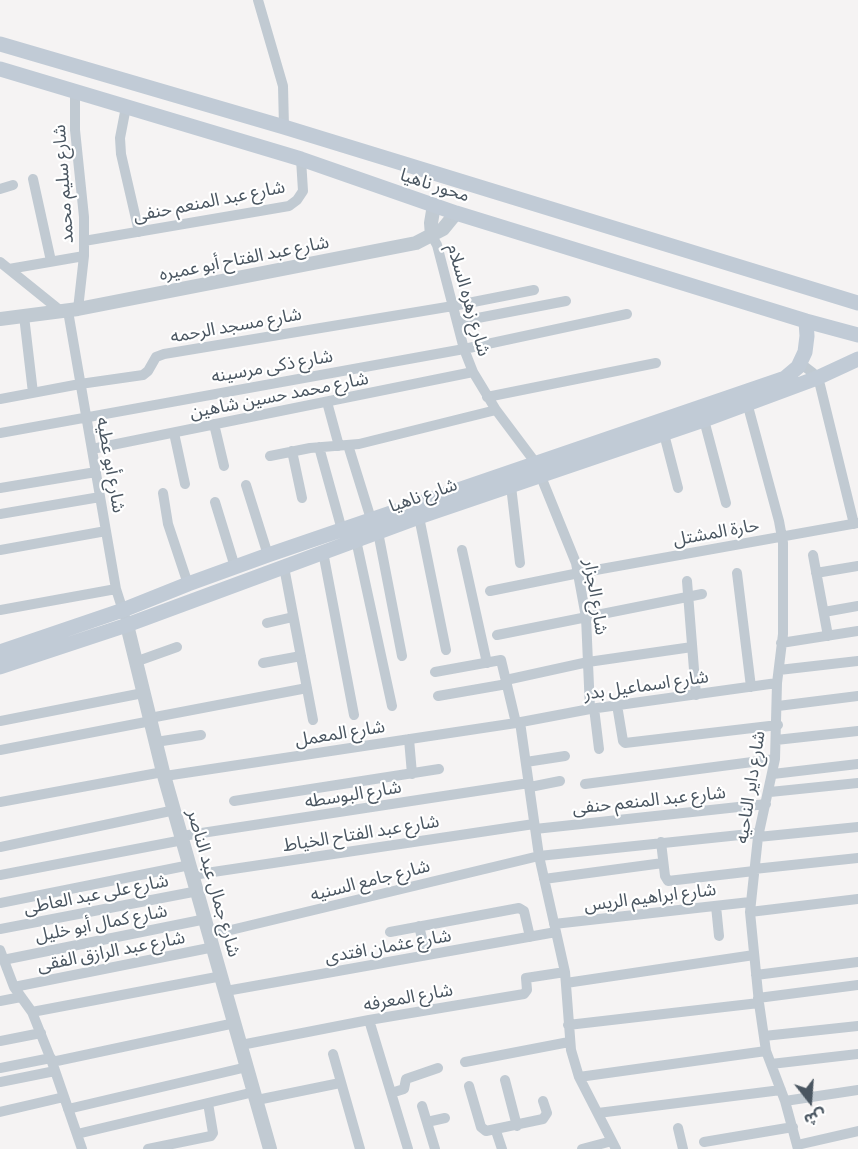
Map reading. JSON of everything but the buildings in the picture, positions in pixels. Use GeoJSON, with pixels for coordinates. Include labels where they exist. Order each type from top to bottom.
{"type":"FeatureCollection","features":[{"type":"Feature","properties":{"kind":"main road","name":"محور ناهيا"},"geometry":{"type":"LineString","coordinates":[[0,44],[284,127],[858,303]]}},
{"type":"Feature","properties":{"kind":"main road","name":"محور ناهيا"},"geometry":{"type":"LineString","coordinates":[[0,69],[301,159],[456,213],[858,335]]}},
{"type":"Feature","properties":{"kind":"main road"},"geometry":{"type":"LineString","coordinates":[[800,363],[806,344],[806,321]]}},
{"type":"Feature","properties":{"kind":"main road","name":"شارع ناهيا"},"geometry":{"type":"LineString","coordinates":[[0,652],[125,618],[284,567],[356,540],[375,526],[746,399],[817,378],[856,362]]}},
{"type":"Feature","properties":{"kind":"main road","name":"شارع ناهيا"},"geometry":{"type":"LineString","coordinates":[[0,667],[125,618],[188,584],[268,555],[342,530],[419,517],[511,486],[538,469],[664,434],[704,420],[785,378],[800,363]]}},
{"type":"Feature","properties":{"kind":"street"},"geometry":{"type":"LineString","coordinates":[[258,0],[284,86],[284,127]]}},
{"type":"Feature","properties":{"kind":"street","name":"شارع سليم محمد"},"geometry":{"type":"LineString","coordinates":[[69,311],[84,256],[84,217],[75,130],[75,92]]}},
{"type":"Feature","properties":{"kind":"street"},"geometry":{"type":"LineString","coordinates":[[126,107],[120,138],[121,154],[140,232]]}},
{"type":"Feature","properties":{"kind":"street","name":"شارع عبد المنعم حنفى"},"geometry":{"type":"LineString","coordinates":[[84,241],[289,206],[303,191],[301,159]]}},
{"type":"Feature","properties":{"kind":"street"},"geometry":{"type":"LineString","coordinates":[[33,179],[51,261]]}},
{"type":"Feature","properties":{"kind":"street"},"geometry":{"type":"LineString","coordinates":[[0,189],[13,185]]}},
{"type":"Feature","properties":{"kind":"street"},"geometry":{"type":"LineString","coordinates":[[432,236],[431,223],[434,205]]}},
{"type":"Feature","properties":{"kind":"street","name":"شارع عبد الفتاح أبو عميره"},"geometry":{"type":"LineString","coordinates":[[0,319],[69,311],[416,243],[443,229],[456,213]]}},
{"type":"Feature","properties":{"kind":"street","name":"شارع زهره السلام"},"geometry":{"type":"LineString","coordinates":[[432,236],[437,245],[464,349],[473,372],[487,397],[538,469]]}},
{"type":"Feature","properties":{"kind":"street"},"geometry":{"type":"LineString","coordinates":[[5,265],[84,256]]}},
{"type":"Feature","properties":{"kind":"street"},"geometry":{"type":"LineString","coordinates":[[5,265],[69,311]]}},
{"type":"Feature","properties":{"kind":"street","name":"شارع مسجد الرحمه"},"geometry":{"type":"LineString","coordinates":[[0,399],[143,375],[156,357],[164,354],[453,306],[534,290]]}},
{"type":"Feature","properties":{"kind":"street"},"geometry":{"type":"LineString","coordinates":[[457,322],[566,301]]}},
{"type":"Feature","properties":{"kind":"street","name":"شارع أبو عطيه"},"geometry":{"type":"LineString","coordinates":[[69,311],[116,589],[125,618]]}},
{"type":"Feature","properties":{"kind":"street","name":"شارع ذكى مرسينه"},"geometry":{"type":"LineString","coordinates":[[0,433],[464,349],[627,314]]}},
{"type":"Feature","properties":{"kind":"street"},"geometry":{"type":"LineString","coordinates":[[24,316],[33,393]]}},
{"type":"Feature","properties":{"kind":"street"},"geometry":{"type":"LineString","coordinates":[[487,397],[656,363]]}},
{"type":"Feature","properties":{"kind":"street"},"geometry":{"type":"LineString","coordinates":[[800,363],[817,378],[856,524]]}},
{"type":"Feature","properties":{"kind":"street","name":"شارع محمد حسين شاهين"},"geometry":{"type":"LineString","coordinates":[[92,449],[473,372]]}},
{"type":"Feature","properties":{"kind":"street","name":"شارع داير الناحيه"},"geometry":{"type":"LineString","coordinates":[[746,399],[782,538],[781,643],[777,683],[778,725],[773,774],[759,835],[750,907],[758,1000],[766,1051],[785,1101],[797,1147]]}},
{"type":"Feature","properties":{"kind":"street"},"geometry":{"type":"LineString","coordinates":[[327,402],[375,526],[402,656]]}},
{"type":"Feature","properties":{"kind":"street"},"geometry":{"type":"LineString","coordinates":[[270,456],[319,447],[344,446],[496,410]]}},
{"type":"Feature","properties":{"kind":"street"},"geometry":{"type":"LineString","coordinates":[[704,420],[726,503]]}},
{"type":"Feature","properties":{"kind":"street"},"geometry":{"type":"LineString","coordinates":[[214,424],[224,466]]}},
{"type":"Feature","properties":{"kind":"street"},"geometry":{"type":"LineString","coordinates":[[174,433],[185,484]]}},
{"type":"Feature","properties":{"kind":"street"},"geometry":{"type":"LineString","coordinates":[[664,434],[678,488]]}},
{"type":"Feature","properties":{"kind":"street"},"geometry":{"type":"LineString","coordinates":[[319,447],[342,530]]}},
{"type":"Feature","properties":{"kind":"street"},"geometry":{"type":"LineString","coordinates":[[292,451],[302,498]]}},
{"type":"Feature","properties":{"kind":"street","name":"شارع الجزار"},"geometry":{"type":"LineString","coordinates":[[538,469],[579,573],[586,617],[592,709],[599,749]]}},
{"type":"Feature","properties":{"kind":"street"},"geometry":{"type":"LineString","coordinates":[[0,488],[96,472]]}},
{"type":"Feature","properties":{"kind":"street"},"geometry":{"type":"LineString","coordinates":[[246,485],[268,555]]}},
{"type":"Feature","properties":{"kind":"street"},"geometry":{"type":"LineString","coordinates":[[511,486],[520,563]]}},
{"type":"Feature","properties":{"kind":"street"},"geometry":{"type":"LineString","coordinates":[[163,493],[168,524],[188,584]]}},
{"type":"Feature","properties":{"kind":"street"},"geometry":{"type":"LineString","coordinates":[[0,514],[100,496]]}},
{"type":"Feature","properties":{"kind":"street"},"geometry":{"type":"LineString","coordinates":[[215,502],[235,567]]}},
{"type":"Feature","properties":{"kind":"street"},"geometry":{"type":"LineString","coordinates":[[419,517],[446,650]]}},
{"type":"Feature","properties":{"kind":"street","name":"حارة المشتل"},"geometry":{"type":"LineString","coordinates":[[490,591],[856,524]]}},
{"type":"Feature","properties":{"kind":"street"},"geometry":{"type":"LineString","coordinates":[[0,550],[106,531]]}},
{"type":"Feature","properties":{"kind":"street"},"geometry":{"type":"LineString","coordinates":[[356,540],[392,706]]}},
{"type":"Feature","properties":{"kind":"street"},"geometry":{"type":"LineString","coordinates":[[462,550],[487,663]]}},
{"type":"Feature","properties":{"kind":"street"},"geometry":{"type":"LineString","coordinates":[[323,552],[354,715]]}},
{"type":"Feature","properties":{"kind":"street"},"geometry":{"type":"LineString","coordinates":[[813,555],[828,636]]}},
{"type":"Feature","properties":{"kind":"street"},"geometry":{"type":"LineString","coordinates":[[816,573],[858,566]]}},
{"type":"Feature","properties":{"kind":"street"},"geometry":{"type":"LineString","coordinates":[[284,567],[314,720]]}},
{"type":"Feature","properties":{"kind":"street"},"geometry":{"type":"LineString","coordinates":[[737,573],[751,687]]}},
{"type":"Feature","properties":{"kind":"street"},"geometry":{"type":"LineString","coordinates":[[687,581],[696,695]]}},
{"type":"Feature","properties":{"kind":"street"},"geometry":{"type":"LineString","coordinates":[[0,610],[116,589]]}},
{"type":"Feature","properties":{"kind":"street"},"geometry":{"type":"LineString","coordinates":[[497,634],[702,594]]}},
{"type":"Feature","properties":{"kind":"street"},"geometry":{"type":"LineString","coordinates":[[824,612],[858,606]]}},
{"type":"Feature","properties":{"kind":"street"},"geometry":{"type":"LineString","coordinates":[[267,623],[293,617]]}},
{"type":"Feature","properties":{"kind":"street","name":"شارع جمال عبد الناصر"},"geometry":{"type":"LineString","coordinates":[[125,618],[164,774],[270,1149]]}},
{"type":"Feature","properties":{"kind":"street"},"geometry":{"type":"LineString","coordinates":[[781,643],[858,631]]}},
{"type":"Feature","properties":{"kind":"street"},"geometry":{"type":"LineString","coordinates":[[438,696],[588,662],[692,647]]}},
{"type":"Feature","properties":{"kind":"street"},"geometry":{"type":"LineString","coordinates":[[135,662],[177,648]]}},
{"type":"Feature","properties":{"kind":"street"},"geometry":{"type":"LineString","coordinates":[[263,663],[301,656]]}},
{"type":"Feature","properties":{"kind":"street"},"geometry":{"type":"LineString","coordinates":[[435,672],[502,661],[526,762],[538,856],[565,977],[569,1042],[579,1077],[614,1145],[586,1148]]}},
{"type":"Feature","properties":{"kind":"street"},"geometry":{"type":"LineString","coordinates":[[779,670],[858,661]]}},
{"type":"Feature","properties":{"kind":"street","name":"شارع اسماعيل بدر"},"geometry":{"type":"LineString","coordinates":[[518,722],[617,705],[777,683]]}},
{"type":"Feature","properties":{"kind":"street"},"geometry":{"type":"LineString","coordinates":[[0,750],[307,688]]}},
{"type":"Feature","properties":{"kind":"street"},"geometry":{"type":"LineString","coordinates":[[0,721],[143,693]]}},
{"type":"Feature","properties":{"kind":"street"},"geometry":{"type":"LineString","coordinates":[[778,706],[858,696]]}},
{"type":"Feature","properties":{"kind":"street"},"geometry":{"type":"LineString","coordinates":[[617,705],[622,741],[626,743],[778,725]]}},
{"type":"Feature","properties":{"kind":"street","name":"شارع المعمل"},"geometry":{"type":"LineString","coordinates":[[0,802],[164,774],[518,722]]}},
{"type":"Feature","properties":{"kind":"street"},"geometry":{"type":"LineString","coordinates":[[776,740],[858,730]]}},
{"type":"Feature","properties":{"kind":"street"},"geometry":{"type":"LineString","coordinates":[[156,742],[201,735]]}},
{"type":"Feature","properties":{"kind":"street"},"geometry":{"type":"LineString","coordinates":[[409,739],[412,774]]}},
{"type":"Feature","properties":{"kind":"street"},"geometry":{"type":"LineString","coordinates":[[526,762],[565,756]]}},
{"type":"Feature","properties":{"kind":"street"},"geometry":{"type":"LineString","coordinates":[[585,784],[775,759]]}},
{"type":"Feature","properties":{"kind":"street"},"geometry":{"type":"LineString","coordinates":[[773,774],[858,764]]}},
{"type":"Feature","properties":{"kind":"street"},"geometry":{"type":"LineString","coordinates":[[234,801],[439,770]]}},
{"type":"Feature","properties":{"kind":"street","name":"شارع البوسطه"},"geometry":{"type":"LineString","coordinates":[[0,875],[183,838],[560,781]]}},
{"type":"Feature","properties":{"kind":"street"},"geometry":{"type":"LineString","coordinates":[[770,792],[858,783]]}},
{"type":"Feature","properties":{"kind":"street","name":"شارع عبد المنعم حنفى"},"geometry":{"type":"LineString","coordinates":[[535,827],[766,804]]}},
{"type":"Feature","properties":{"kind":"street"},"geometry":{"type":"LineString","coordinates":[[0,847],[174,810]]}},
{"type":"Feature","properties":{"kind":"street","name":"شارع عبد الفتاح الخياط"},"geometry":{"type":"LineString","coordinates":[[0,903],[192,870],[535,827]]}},
{"type":"Feature","properties":{"kind":"street","name":"شارع جامع السنيه"},"geometry":{"type":"LineString","coordinates":[[212,941],[538,856],[661,842],[858,827]]}},
{"type":"Feature","properties":{"kind":"street"},"geometry":{"type":"LineString","coordinates":[[661,842],[665,876],[668,881],[858,858]]}},
{"type":"Feature","properties":{"kind":"street"},"geometry":{"type":"LineString","coordinates":[[544,879],[663,863]]}},
{"type":"Feature","properties":{"kind":"street","name":"شارع على عبد العاطى"},"geometry":{"type":"LineString","coordinates":[[0,929],[198,891]]}},
{"type":"Feature","properties":{"kind":"street","name":"شارع ابراهيم الريس"},"geometry":{"type":"LineString","coordinates":[[555,928],[716,906],[750,907],[858,899]]}},
{"type":"Feature","properties":{"kind":"street"},"geometry":{"type":"LineString","coordinates":[[716,906],[719,936]]}},
{"type":"Feature","properties":{"kind":"street"},"geometry":{"type":"LineString","coordinates":[[390,932],[519,908],[524,911],[530,937]]}},
{"type":"Feature","properties":{"kind":"street","name":"شارع كمال أبو خليل"},"geometry":{"type":"LineString","coordinates":[[3,963],[206,920]]}},
{"type":"Feature","properties":{"kind":"street"},"geometry":{"type":"LineString","coordinates":[[419,926],[426,956]]}},
{"type":"Feature","properties":{"kind":"street","name":"شارع عثمان افتدى"},"geometry":{"type":"LineString","coordinates":[[226,991],[530,937],[555,928]]}},
{"type":"Feature","properties":{"kind":"street","name":"شارع عبد الرازق الفقى"},"geometry":{"type":"LineString","coordinates":[[0,1001],[17,992],[212,941]]}},
{"type":"Feature","properties":{"kind":"street"},"geometry":{"type":"LineString","coordinates":[[565,977],[754,955]]}},
{"type":"Feature","properties":{"kind":"street"},"geometry":{"type":"LineString","coordinates":[[756,975],[858,962]]}},
{"type":"Feature","properties":{"kind":"street"},"geometry":{"type":"LineString","coordinates":[[3,963],[17,992],[32,1012],[41,1033],[82,1149]]}},
{"type":"Feature","properties":{"kind":"street"},"geometry":{"type":"LineString","coordinates":[[32,1012],[222,976]]}},
{"type":"Feature","properties":{"kind":"street","name":"شارع المعرفه"},"geometry":{"type":"LineString","coordinates":[[241,1045],[369,1020],[524,994],[526,993],[526,978],[565,977]]}},
{"type":"Feature","properties":{"kind":"street"},"geometry":{"type":"LineString","coordinates":[[568,1025],[858,985]]}},
{"type":"Feature","properties":{"kind":"street"},"geometry":{"type":"LineString","coordinates":[[369,1020],[408,1149]]}},
{"type":"Feature","properties":{"kind":"street"},"geometry":{"type":"LineString","coordinates":[[0,1068],[53,1063],[235,1023]]}},
{"type":"Feature","properties":{"kind":"street"},"geometry":{"type":"LineString","coordinates":[[764,1036],[858,1026]]}},
{"type":"Feature","properties":{"kind":"street"},"geometry":{"type":"LineString","coordinates":[[0,1041],[41,1033]]}},
{"type":"Feature","properties":{"kind":"street"},"geometry":{"type":"LineString","coordinates":[[465,1062],[569,1042]]}},
{"type":"Feature","properties":{"kind":"street"},"geometry":{"type":"LineString","coordinates":[[579,1077],[766,1051]]}},
{"type":"Feature","properties":{"kind":"street"},"geometry":{"type":"LineString","coordinates":[[333,1054],[360,1149]]}},
{"type":"Feature","properties":{"kind":"street"},"geometry":{"type":"LineString","coordinates":[[771,1064],[858,1054]]}},
{"type":"Feature","properties":{"kind":"street"},"geometry":{"type":"LineString","coordinates":[[0,1082],[53,1063]]}},
{"type":"Feature","properties":{"kind":"street"},"geometry":{"type":"LineString","coordinates":[[68,1109],[247,1067]]}},
{"type":"Feature","properties":{"kind":"street"},"geometry":{"type":"LineString","coordinates":[[391,1093],[404,1089],[406,1079],[438,1068]]}},
{"type":"Feature","properties":{"kind":"street"},"geometry":{"type":"LineString","coordinates":[[505,1080],[517,1126]]}},
{"type":"Feature","properties":{"kind":"street"},"geometry":{"type":"LineString","coordinates":[[77,1134],[208,1103],[340,1083]]}},
{"type":"Feature","properties":{"kind":"street"},"geometry":{"type":"LineString","coordinates":[[469,1086],[481,1127],[486,1131],[496,1131],[546,1118],[547,1113],[543,1101]]}},
{"type":"Feature","properties":{"kind":"street"},"geometry":{"type":"LineString","coordinates":[[598,1113],[781,1090]]}},
{"type":"Feature","properties":{"kind":"street"},"geometry":{"type":"LineString","coordinates":[[785,1101],[858,1090]]}},
{"type":"Feature","properties":{"kind":"street"},"geometry":{"type":"LineString","coordinates":[[0,1112],[64,1097]]}},
{"type":"Feature","properties":{"kind":"street"},"geometry":{"type":"LineString","coordinates":[[148,1149],[212,1136],[208,1103]]}},
{"type":"Feature","properties":{"kind":"street"},"geometry":{"type":"LineString","coordinates":[[422,1106],[435,1149]]}},
{"type":"Feature","properties":{"kind":"street"},"geometry":{"type":"LineString","coordinates":[[427,1122],[445,1118]]}},
{"type":"Feature","properties":{"kind":"street"},"geometry":{"type":"LineString","coordinates":[[704,1142],[793,1127]]}},
{"type":"Feature","properties":{"kind":"street"},"geometry":{"type":"LineString","coordinates":[[678,1128],[683,1149]]}},
{"type":"Feature","properties":{"kind":"street"},"geometry":{"type":"LineString","coordinates":[[496,1131],[502,1149]]}},
{"type":"Feature","properties":{"kind":"street"},"geometry":{"type":"LineString","coordinates":[[797,1147],[858,1131]]}}]}
